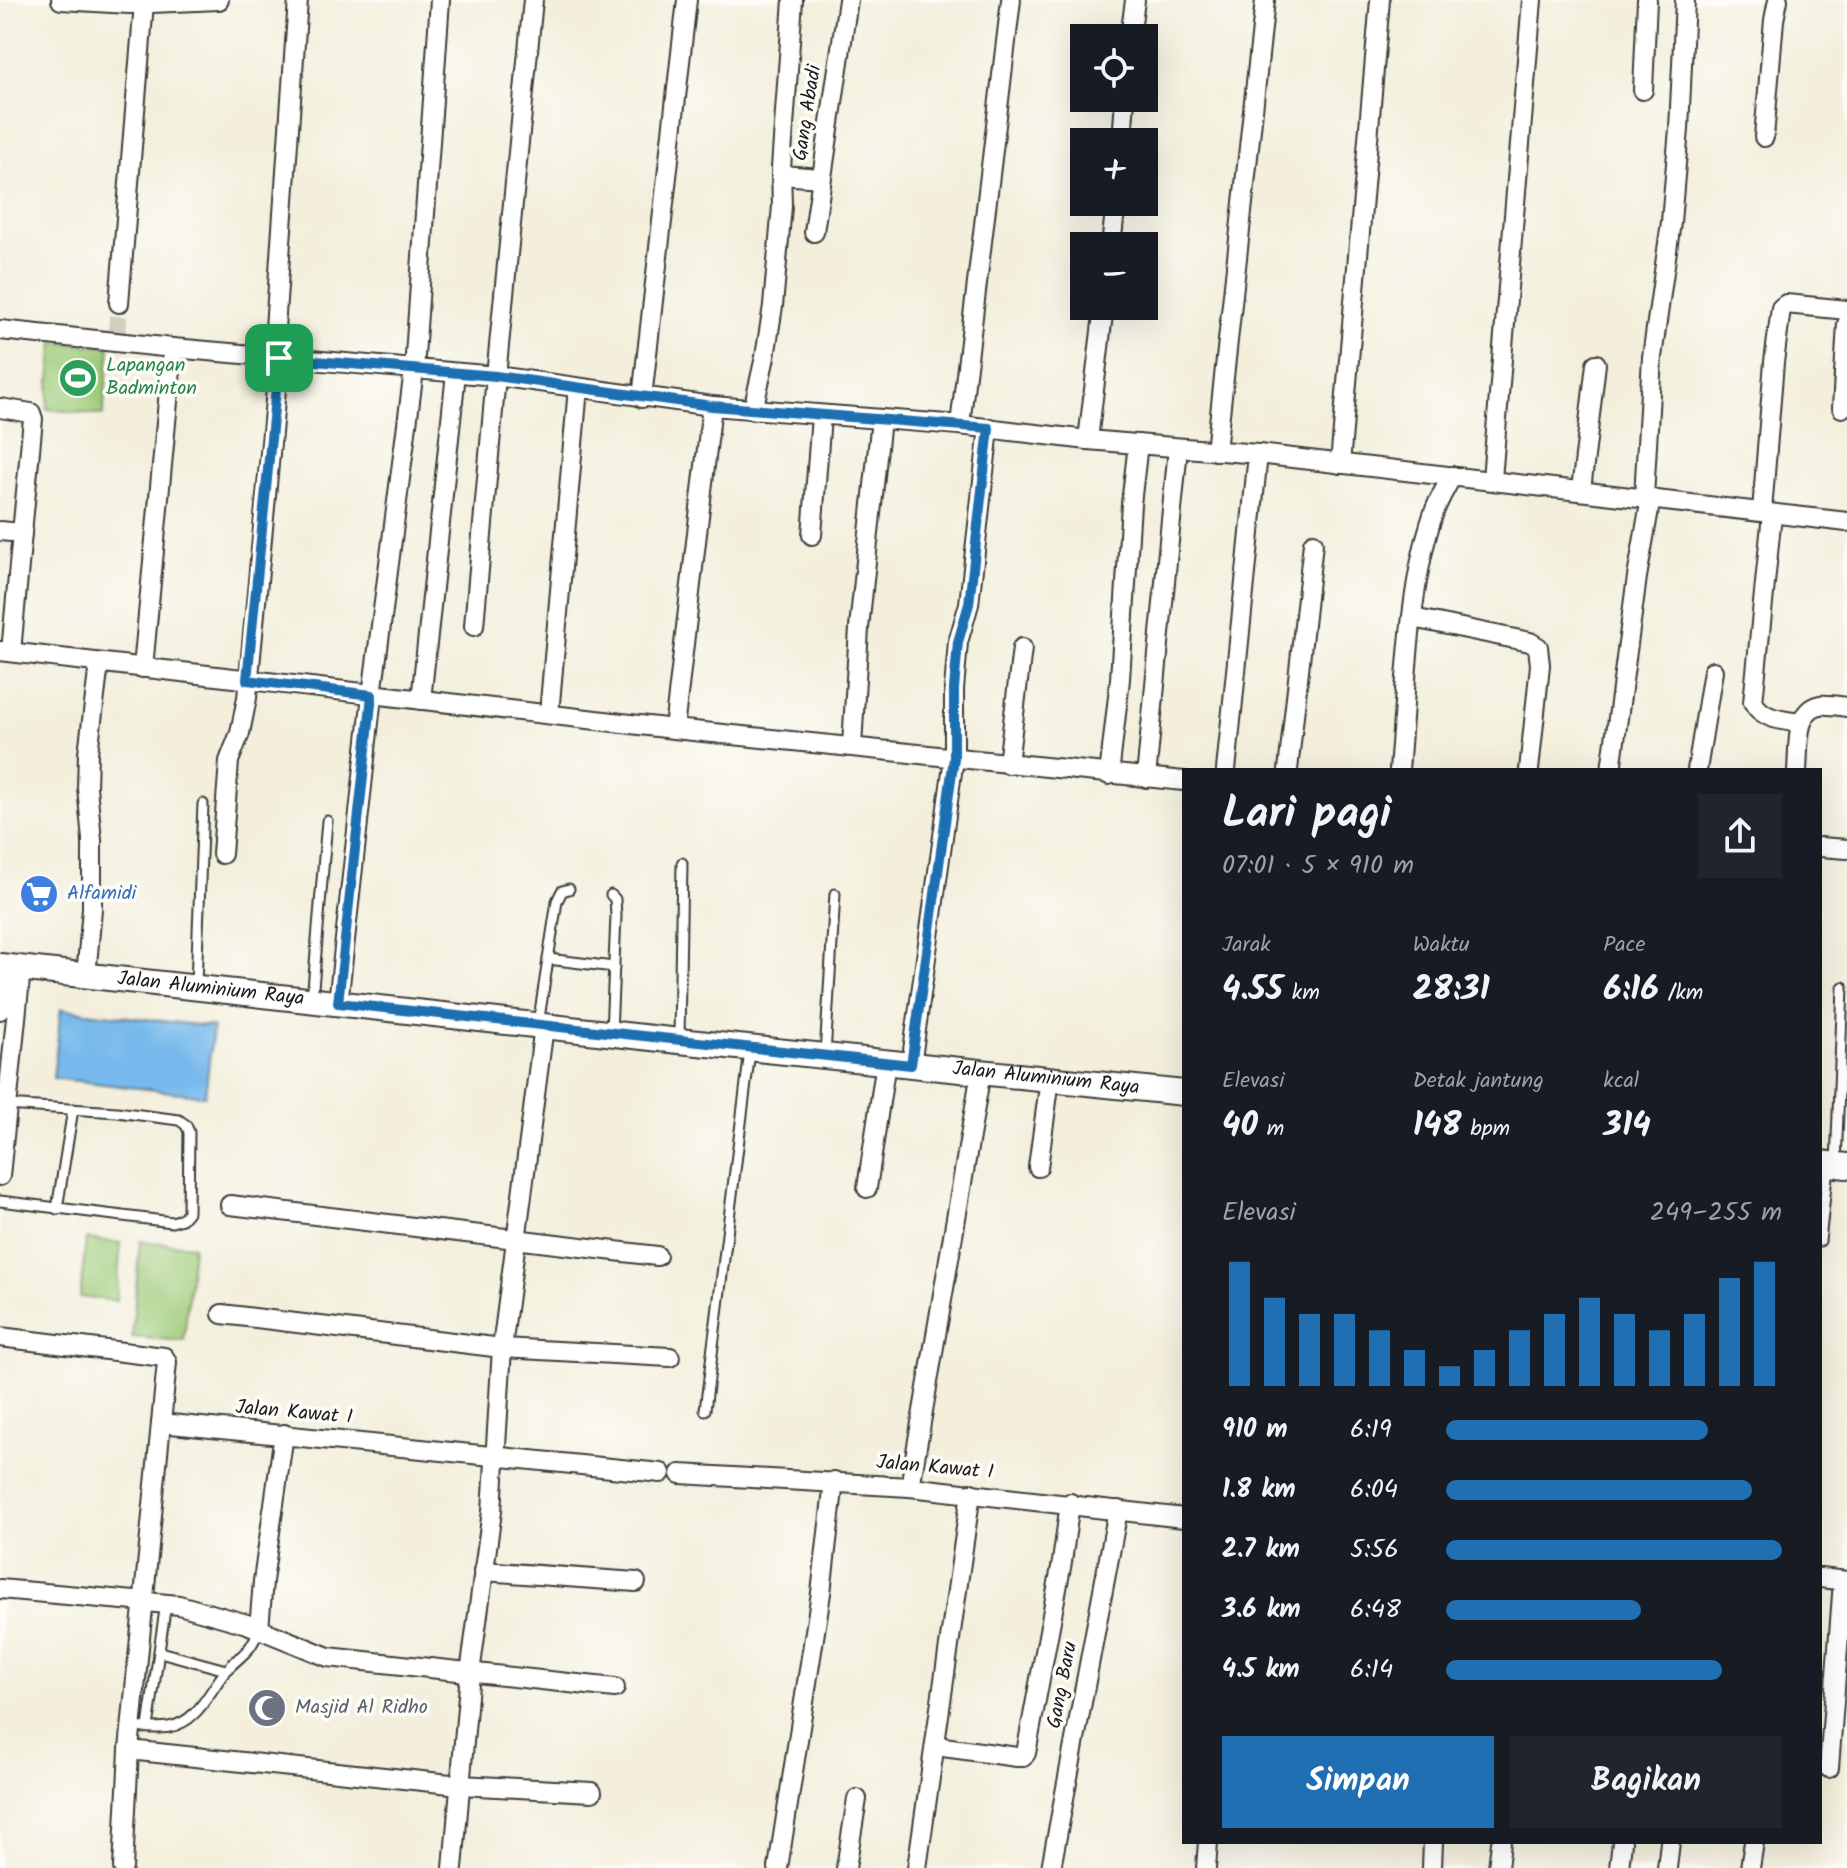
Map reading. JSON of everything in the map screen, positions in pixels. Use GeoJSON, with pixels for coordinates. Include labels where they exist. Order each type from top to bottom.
{"type":"FeatureCollection","features":[{"type":"Feature","properties":{"kind":"main road","name":"Jalan Aluminium Raya"},"geometry":{"type":"LineString","coordinates":[[9,967],[825,1057],[1182,1093]]}},
{"type":"Feature","properties":{"kind":"street"},"geometry":{"type":"LineString","coordinates":[[61,0],[144,3],[219,0]]}},
{"type":"Feature","properties":{"kind":"street"},"geometry":{"type":"LineString","coordinates":[[222,854],[229,761],[244,715],[276,358],[298,0]]}},
{"type":"Feature","properties":{"kind":"street"},"geometry":{"type":"LineString","coordinates":[[338,1003],[372,695],[414,370],[440,0]]}},
{"type":"Feature","properties":{"kind":"street"},"geometry":{"type":"LineString","coordinates":[[474,626],[533,0]]}},
{"type":"Feature","properties":{"kind":"street"},"geometry":{"type":"LineString","coordinates":[[642,398],[687,0]]}},
{"type":"Feature","properties":{"kind":"street"},"geometry":{"type":"LineString","coordinates":[[753,410],[773,306],[782,206],[781,175],[793,0]]}},
{"type":"Feature","properties":{"kind":"street","name":"Gang Abadi"},"geometry":{"type":"LineString","coordinates":[[814,232],[848,0]]}},
{"type":"Feature","properties":{"kind":"street"},"geometry":{"type":"LineString","coordinates":[[960,425],[1011,0]]}},
{"type":"Feature","properties":{"kind":"street"},"geometry":{"type":"LineString","coordinates":[[1132,24],[1135,0]]}},
{"type":"Feature","properties":{"kind":"street"},"geometry":{"type":"LineString","coordinates":[[1216,451],[1265,0]]}},
{"type":"Feature","properties":{"kind":"street"},"geometry":{"type":"LineString","coordinates":[[1340,464],[1380,0]]}},
{"type":"Feature","properties":{"kind":"street"},"geometry":{"type":"LineString","coordinates":[[1492,479],[1532,0]]}},
{"type":"Feature","properties":{"kind":"street"},"geometry":{"type":"LineString","coordinates":[[1643,90],[1647,0]]}},
{"type":"Feature","properties":{"kind":"street"},"geometry":{"type":"LineString","coordinates":[[1611,768],[1648,498],[1651,371],[1671,222],[1685,0]]}},
{"type":"Feature","properties":{"kind":"street"},"geometry":{"type":"LineString","coordinates":[[1764,137],[1778,0]]}},
{"type":"Feature","properties":{"kind":"street"},"geometry":{"type":"LineString","coordinates":[[119,303],[144,3]]}},
{"type":"Feature","properties":{"kind":"street"},"geometry":{"type":"LineString","coordinates":[[781,175],[821,178]]}},
{"type":"Feature","properties":{"kind":"street"},"geometry":{"type":"LineString","coordinates":[[1801,723],[1769,717],[1753,702],[1774,362],[1781,308],[1786,304],[1847,310]]}},
{"type":"Feature","properties":{"kind":"street"},"geometry":{"type":"LineString","coordinates":[[1088,440],[1102,320]]}},
{"type":"Feature","properties":{"kind":"street"},"geometry":{"type":"LineString","coordinates":[[1842,408],[1847,324]]}},
{"type":"Feature","properties":{"kind":"street"},"geometry":{"type":"LineString","coordinates":[[0,330],[116,338],[173,348],[496,376],[712,406],[960,425],[1088,440],[1258,454],[1847,522]]}},
{"type":"Feature","properties":{"kind":"street"},"geometry":{"type":"LineString","coordinates":[[143,668],[173,348]]}},
{"type":"Feature","properties":{"kind":"street"},"geometry":{"type":"LineString","coordinates":[[1581,490],[1596,364]]}},
{"type":"Feature","properties":{"kind":"street"},"geometry":{"type":"LineString","coordinates":[[421,700],[456,373]]}},
{"type":"Feature","properties":{"kind":"street"},"geometry":{"type":"LineString","coordinates":[[549,714],[578,388]]}},
{"type":"Feature","properties":{"kind":"street"},"geometry":{"type":"LineString","coordinates":[[674,729],[712,406]]}},
{"type":"Feature","properties":{"kind":"street"},"geometry":{"type":"LineString","coordinates":[[0,408],[31,413],[33,419],[6,651],[674,729],[1182,781]]}},
{"type":"Feature","properties":{"kind":"street"},"geometry":{"type":"LineString","coordinates":[[812,535],[821,416]]}},
{"type":"Feature","properties":{"kind":"street"},"geometry":{"type":"LineString","coordinates":[[852,746],[859,628],[881,419]]}},
{"type":"Feature","properties":{"kind":"street"},"geometry":{"type":"LineString","coordinates":[[911,1065],[954,758],[958,642],[969,604],[989,428]]}},
{"type":"Feature","properties":{"kind":"street"},"geometry":{"type":"LineString","coordinates":[[1109,775],[1120,679],[1138,444]]}},
{"type":"Feature","properties":{"kind":"street"},"geometry":{"type":"LineString","coordinates":[[1146,778],[1178,448]]}},
{"type":"Feature","properties":{"kind":"street"},"geometry":{"type":"LineString","coordinates":[[1226,768],[1258,454]]}},
{"type":"Feature","properties":{"kind":"street"},"geometry":{"type":"LineString","coordinates":[[1399,768],[1413,618],[1425,544],[1433,513],[1452,476]]}},
{"type":"Feature","properties":{"kind":"street"},"geometry":{"type":"LineString","coordinates":[[0,531],[22,533]]}},
{"type":"Feature","properties":{"kind":"street"},"geometry":{"type":"LineString","coordinates":[[1288,768],[1313,543]]}},
{"type":"Feature","properties":{"kind":"street"},"geometry":{"type":"LineString","coordinates":[[1413,618],[1530,642],[1538,647],[1540,665],[1529,768]]}},
{"type":"Feature","properties":{"kind":"street"},"geometry":{"type":"LineString","coordinates":[[1008,764],[1022,648]]}},
{"type":"Feature","properties":{"kind":"street"},"geometry":{"type":"LineString","coordinates":[[86,976],[92,895],[88,753],[99,664]]}},
{"type":"Feature","properties":{"kind":"street"},"geometry":{"type":"LineString","coordinates":[[1697,768],[1713,671]]}},
{"type":"Feature","properties":{"kind":"street"},"geometry":{"type":"LineString","coordinates":[[1797,768],[1801,723],[1809,711],[1818,706],[1847,707]]}},
{"type":"Feature","properties":{"kind":"street"},"geometry":{"type":"LineString","coordinates":[[1822,847],[1847,849]]}},
{"type":"Feature","properties":{"kind":"street"},"geometry":{"type":"LineString","coordinates":[[0,1010],[9,967]]}},
{"type":"Feature","properties":{"kind":"street"},"geometry":{"type":"LineString","coordinates":[[0,1176],[9,967]]}},
{"type":"Feature","properties":{"kind":"street"},"geometry":{"type":"LineString","coordinates":[[453,1868],[470,1673],[492,1511],[502,1348],[541,1026]]}},
{"type":"Feature","properties":{"kind":"street"},"geometry":{"type":"LineString","coordinates":[[867,1188],[886,1062]]}},
{"type":"Feature","properties":{"kind":"street"},"geometry":{"type":"LineString","coordinates":[[910,1487],[981,1072]]}},
{"type":"Feature","properties":{"kind":"street"},"geometry":{"type":"LineString","coordinates":[[1038,1167],[1050,1079]]}},
{"type":"Feature","properties":{"kind":"street"},"geometry":{"type":"LineString","coordinates":[[230,1205],[657,1256]]}},
{"type":"Feature","properties":{"kind":"street"},"geometry":{"type":"LineString","coordinates":[[222,1314],[502,1348],[670,1357]]}},
{"type":"Feature","properties":{"kind":"street"},"geometry":{"type":"LineString","coordinates":[[0,1337],[164,1357],[168,1369],[146,1601],[140,1727],[129,1750],[123,1868]]}},
{"type":"Feature","properties":{"kind":"street","name":"Jalan Kawat I"},"geometry":{"type":"LineString","coordinates":[[161,1423],[661,1473]]}},
{"type":"Feature","properties":{"kind":"street"},"geometry":{"type":"LineString","coordinates":[[259,1629],[284,1434]]}},
{"type":"Feature","properties":{"kind":"street","name":"Jalan Kawat I"},"geometry":{"type":"LineString","coordinates":[[680,1474],[910,1487],[1182,1518]]}},
{"type":"Feature","properties":{"kind":"street"},"geometry":{"type":"LineString","coordinates":[[778,1868],[821,1593],[834,1481]]}},
{"type":"Feature","properties":{"kind":"street"},"geometry":{"type":"LineString","coordinates":[[917,1868],[971,1493]]}},
{"type":"Feature","properties":{"kind":"street"},"geometry":{"type":"LineString","coordinates":[[936,1746],[1017,1757],[1023,1757],[1026,1753],[1070,1503]]}},
{"type":"Feature","properties":{"kind":"street","name":"Gang Baru"},"geometry":{"type":"LineString","coordinates":[[1051,1868],[1118,1510]]}},
{"type":"Feature","properties":{"kind":"street"},"geometry":{"type":"LineString","coordinates":[[483,1571],[636,1582]]}},
{"type":"Feature","properties":{"kind":"street"},"geometry":{"type":"LineString","coordinates":[[1822,1578],[1845,1581],[1829,1768]]}},
{"type":"Feature","properties":{"kind":"street"},"geometry":{"type":"LineString","coordinates":[[0,1589],[166,1603],[259,1629],[328,1657],[615,1688]]}},
{"type":"Feature","properties":{"kind":"street"},"geometry":{"type":"LineString","coordinates":[[129,1750],[460,1785],[592,1792]]}},
{"type":"Feature","properties":{"kind":"street"},"geometry":{"type":"LineString","coordinates":[[846,1868],[857,1799]]}},
{"type":"Feature","properties":{"kind":"street"},"geometry":{"type":"LineString","coordinates":[[1206,1868],[1208,1844]]}},
{"type":"Feature","properties":{"kind":"street"},"geometry":{"type":"LineString","coordinates":[[1432,1868],[1433,1844]]}},
{"type":"Feature","properties":{"kind":"street"},"geometry":{"type":"LineString","coordinates":[[1498,1868],[1501,1844]]}},
{"type":"Feature","properties":{"kind":"street"},"geometry":{"type":"LineString","coordinates":[[1619,1868],[1622,1844]]}},
{"type":"Feature","properties":{"kind":"street"},"geometry":{"type":"LineString","coordinates":[[1667,1868],[1670,1844]]}},
{"type":"Feature","properties":{"kind":"street"},"geometry":{"type":"LineString","coordinates":[[1750,1868],[1754,1844]]}},
{"type":"Feature","properties":{"kind":"lane"},"geometry":{"type":"LineString","coordinates":[[196,988],[203,804]]}},
{"type":"Feature","properties":{"kind":"lane"},"geometry":{"type":"LineString","coordinates":[[312,1000],[327,821]]}},
{"type":"Feature","properties":{"kind":"lane"},"geometry":{"type":"LineString","coordinates":[[679,1041],[682,863]]}},
{"type":"Feature","properties":{"kind":"lane"},"geometry":{"type":"LineString","coordinates":[[541,1026],[558,898],[562,891],[569,889]]}},
{"type":"Feature","properties":{"kind":"lane"},"geometry":{"type":"LineString","coordinates":[[825,1057],[835,894]]}},
{"type":"Feature","properties":{"kind":"lane"},"geometry":{"type":"LineString","coordinates":[[611,895],[615,899],[616,916],[611,1033]]}},
{"type":"Feature","properties":{"kind":"lane"},"geometry":{"type":"LineString","coordinates":[[548,959],[614,967]]}},
{"type":"Feature","properties":{"kind":"lane"},"geometry":{"type":"LineString","coordinates":[[1822,1229],[1833,1164],[1843,987]]}},
{"type":"Feature","properties":{"kind":"lane"},"geometry":{"type":"LineString","coordinates":[[705,1410],[750,1048]]}},
{"type":"Feature","properties":{"kind":"lane"},"geometry":{"type":"LineString","coordinates":[[0,1201],[172,1222],[182,1219],[188,1212],[189,1132],[179,1120],[4,1105]]}},
{"type":"Feature","properties":{"kind":"lane"},"geometry":{"type":"LineString","coordinates":[[57,1209],[73,1109]]}},
{"type":"Feature","properties":{"kind":"lane"},"geometry":{"type":"LineString","coordinates":[[166,1603],[160,1652],[140,1727],[169,1727],[199,1710],[226,1670],[252,1647],[259,1629]]}},
{"type":"Feature","properties":{"kind":"lane"},"geometry":{"type":"LineString","coordinates":[[160,1652],[226,1670]]}},
{"type":"Feature","properties":{"kind":"green space","name":"Lapangan Badminton"},"geometry":{"type":"Polygon","coordinates":[[[54,342],[110,347],[103,415],[47,409],[54,342]]]}},
{"type":"Feature","properties":{"kind":"green space"},"geometry":{"type":"Polygon","coordinates":[[[86,1239],[121,1243],[116,1301],[80,1297],[86,1239]]]}},
{"type":"Feature","properties":{"kind":"green space"},"geometry":{"type":"Polygon","coordinates":[[[140,1241],[193,1246],[184,1341],[132,1337],[140,1241]]]}},
{"type":"Feature","properties":{"kind":"water"},"geometry":{"type":"Polygon","coordinates":[[[61,1009],[213,1027],[205,1096],[53,1078],[61,1009]]]}},
{"type":"Feature","properties":{"kind":"tunnel"},"geometry":{"type":"LineString","coordinates":[[117,334],[119,303]]}},
{"type":"Feature","properties":{"kind":"place","name":"Lapangan Badminton"},"geometry":{"type":"Point","coordinates":[78,378]}},
{"type":"Feature","properties":{"kind":"place","name":"Alfamidi"},"geometry":{"type":"Point","coordinates":[39,894]}},
{"type":"Feature","properties":{"kind":"place","name":"Masjid Al Ridho"},"geometry":{"type":"Point","coordinates":[267,1708]}},
{"type":"Feature","properties":{"kind":"route"},"geometry":{"type":"LineString","coordinates":[[279,358],[496,376],[712,406],[989,428],[969,604],[958,642],[954,758],[911,1065],[338,1003],[372,695],[247,680],[279,358]]}}]}
